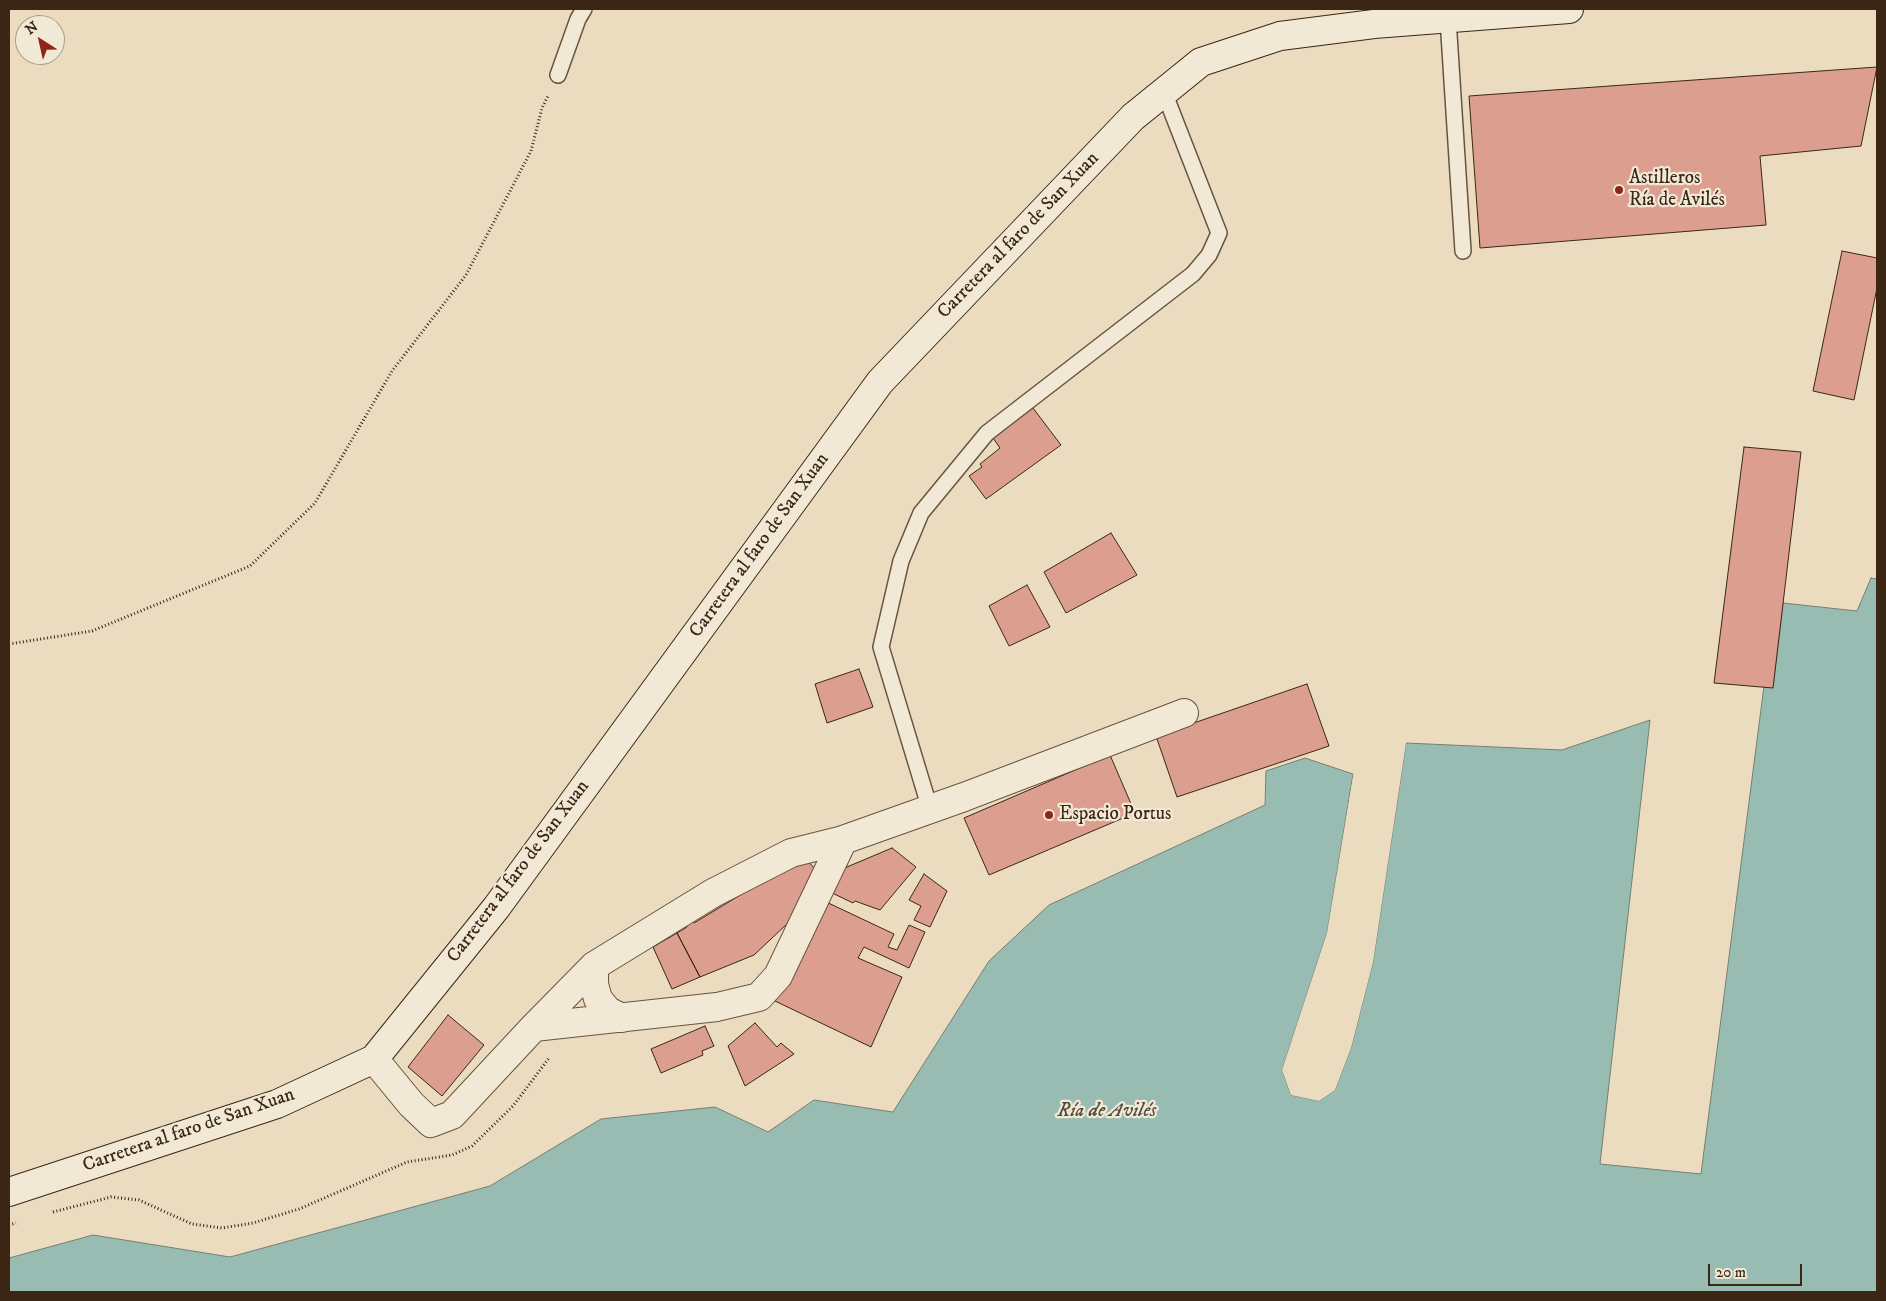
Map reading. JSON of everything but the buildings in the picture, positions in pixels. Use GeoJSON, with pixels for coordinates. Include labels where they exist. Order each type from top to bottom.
{"type":"FeatureCollection","features":[{"type":"Feature","properties":{"kind":"street","name":"Carretera al faro de San Xuan"},"geometry":{"type":"LineString","coordinates":[[9,1192],[277,1104],[374,1059],[496,908],[880,382],[1133,117],[1201,62],[1280,36],[1374,17],[1448,18],[1568,9]]}},
{"type":"Feature","properties":{"kind":"street"},"geometry":{"type":"LineString","coordinates":[[374,1059],[411,1104],[431,1123],[452,1115],[594,966],[713,893],[791,853],[843,840],[1184,713]]}},
{"type":"Feature","properties":{"kind":"street"},"geometry":{"type":"LineString","coordinates":[[534,1027],[717,1007],[758,997],[778,976],[843,840]]}},
{"type":"Feature","properties":{"kind":"street"},"geometry":{"type":"LineString","coordinates":[[594,966],[594,984],[598,999],[608,1011],[622,1018]]}},
{"type":"Feature","properties":{"kind":"lane"},"geometry":{"type":"LineString","coordinates":[[558,75],[578,19],[584,9]]}},
{"type":"Feature","properties":{"kind":"lane"},"geometry":{"type":"LineString","coordinates":[[1448,18],[1463,251]]}},
{"type":"Feature","properties":{"kind":"lane"},"geometry":{"type":"LineString","coordinates":[[930,809],[881,647],[901,561],[921,513],[987,433],[1192,274],[1209,255],[1219,233],[1164,92]]}},
{"type":"Feature","properties":{"kind":"path"},"geometry":{"type":"LineString","coordinates":[[9,644],[92,631],[250,566],[315,503],[392,371],[466,275],[531,151],[542,108],[558,75]]}},
{"type":"Feature","properties":{"kind":"path"},"geometry":{"type":"LineString","coordinates":[[44,1214],[111,1197],[139,1200],[192,1224],[222,1228],[253,1223],[299,1209],[407,1162],[452,1155],[472,1146],[513,1106],[575,1023]]}},
{"type":"Feature","properties":{"kind":"path"},"geometry":{"type":"LineString","coordinates":[[9,1225],[18,1222]]}},
{"type":"Feature","properties":{"kind":"water","name":"Ría de Avilés"},"geometry":{"type":"Polygon","coordinates":[[[1871,578],[1877,579],[1877,1292],[9,1292],[9,1258],[93,1235],[230,1257],[490,1186],[601,1119],[715,1107],[768,1132],[814,1100],[893,1112],[989,961],[1049,905],[1265,805],[1266,771],[1305,758],[1353,774],[1327,933],[1282,1070],[1291,1095],[1319,1101],[1335,1090],[1351,1048],[1373,962],[1406,743],[1562,750],[1650,720],[1600,1164],[1701,1174],[1764,686],[1773,687],[1783,603],[1857,611],[1871,578]]]}},
{"type":"Feature","properties":{"kind":"pier"},"geometry":{"type":"Polygon","coordinates":[[[1403,743],[1406,743],[1373,962],[1351,1048],[1335,1090],[1319,1101],[1291,1095],[1282,1070],[1327,933],[1354,771],[1356,774],[1329,934],[1285,1070],[1293,1093],[1318,1098],[1333,1088],[1348,1047],[1371,961],[1403,743]]]}},
{"type":"Feature","properties":{"kind":"place","name":"Astilleros Ría de Avilés"},"geometry":{"type":"Point","coordinates":[1619,190]}},
{"type":"Feature","properties":{"kind":"place","name":"Espacio Portus"},"geometry":{"type":"Point","coordinates":[1049,815]}}]}
